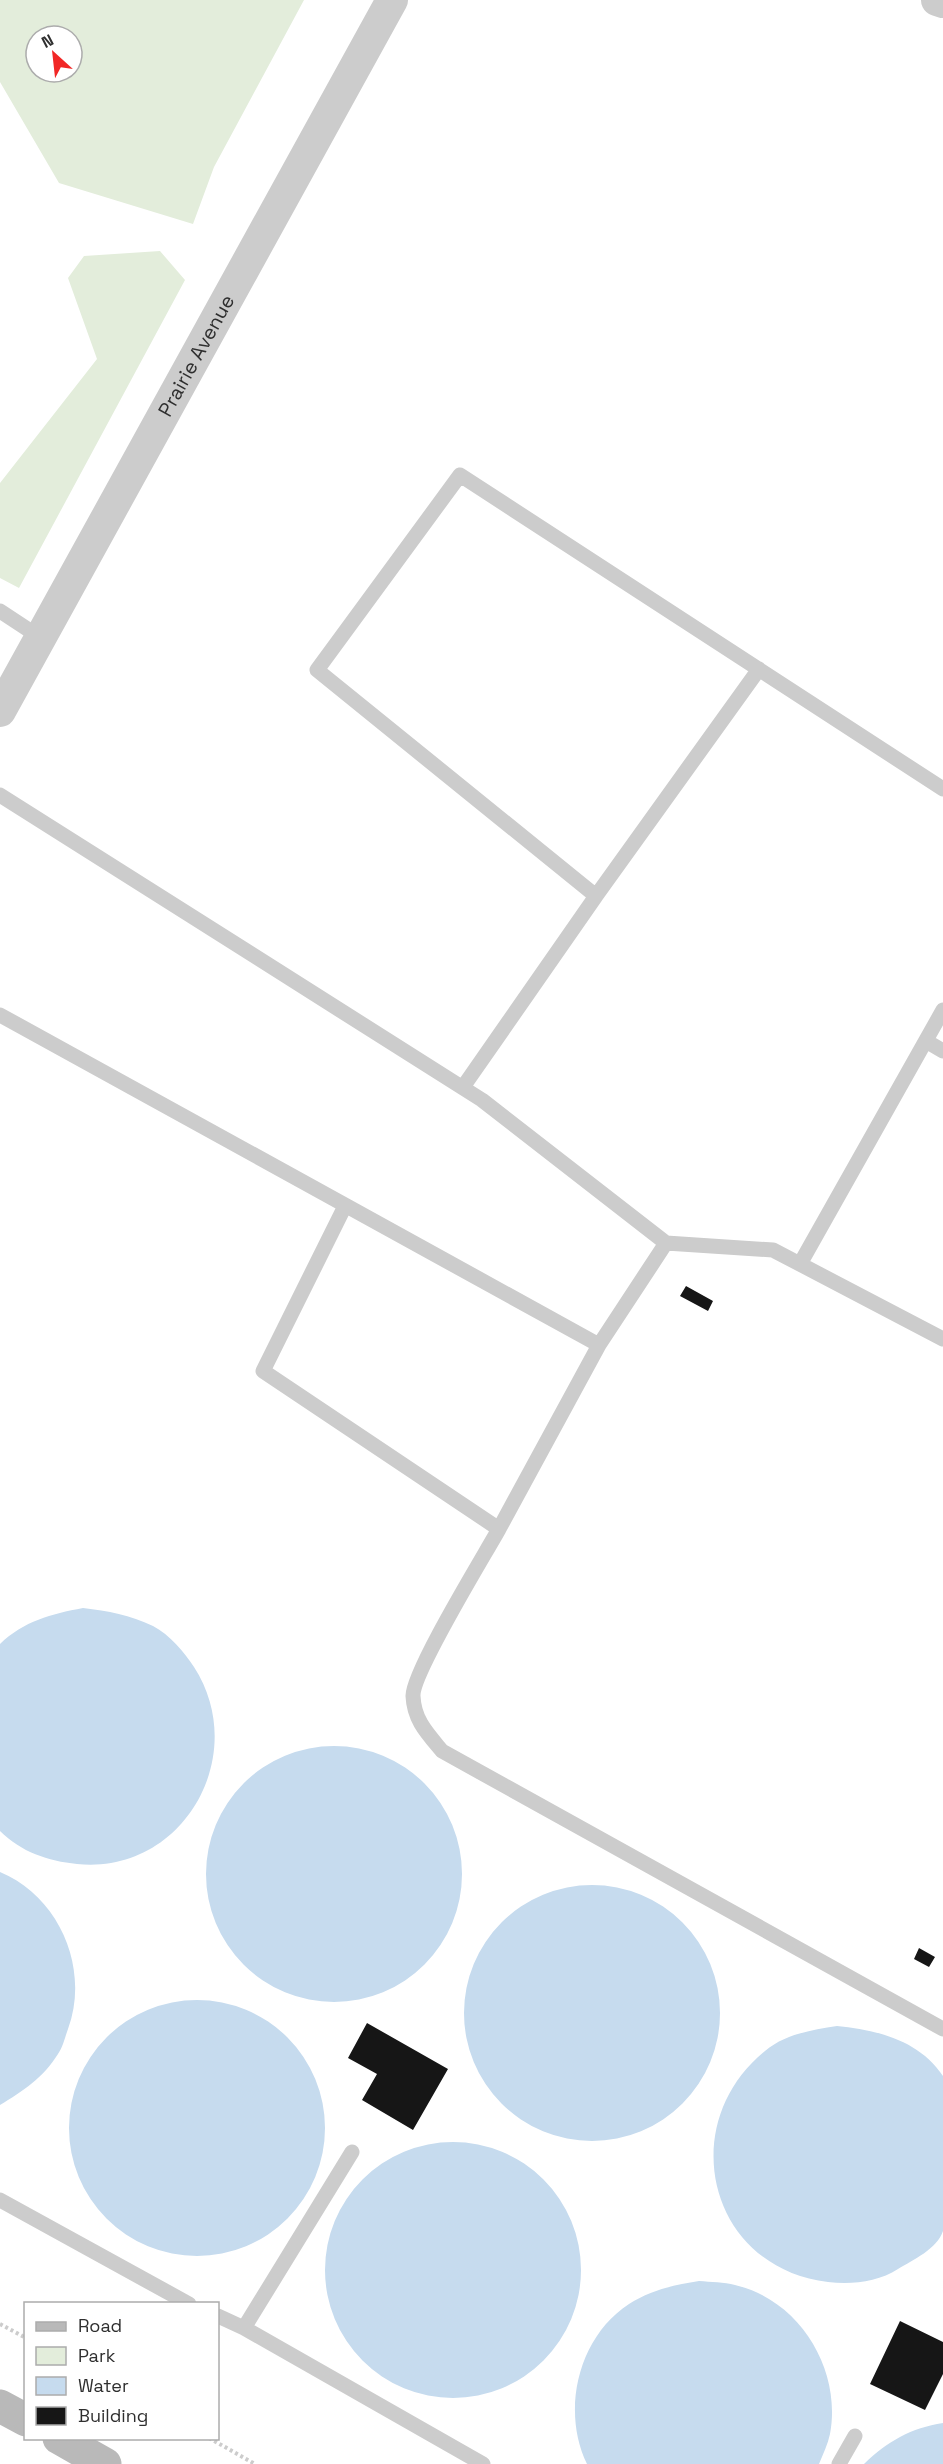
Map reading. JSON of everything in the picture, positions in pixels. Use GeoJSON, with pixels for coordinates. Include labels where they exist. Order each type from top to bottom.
{"type":"FeatureCollection","features":[{"type":"Feature","properties":{"kind":"main road"},"geometry":{"type":"LineString","coordinates":[[0,2406],[24,2419]]}},
{"type":"Feature","properties":{"kind":"main road"},"geometry":{"type":"LineString","coordinates":[[61,2440],[105,2464]]}},
{"type":"Feature","properties":{"kind":"street","name":"Prairie Avenue"},"geometry":{"type":"LineString","coordinates":[[0,711],[392,0]]}},
{"type":"Feature","properties":{"kind":"street"},"geometry":{"type":"LineString","coordinates":[[937,0],[943,2]]}},
{"type":"Feature","properties":{"kind":"lane"},"geometry":{"type":"LineString","coordinates":[[596,896],[317,670],[460,474],[943,789]]}},
{"type":"Feature","properties":{"kind":"lane"},"geometry":{"type":"LineString","coordinates":[[0,611],[41,638]]}},
{"type":"Feature","properties":{"kind":"lane"},"geometry":{"type":"LineString","coordinates":[[463,1087],[596,896],[759,669]]}},
{"type":"Feature","properties":{"kind":"lane"},"geometry":{"type":"LineString","coordinates":[[0,795],[463,1087],[666,1243],[773,1250],[943,1339]]}},
{"type":"Feature","properties":{"kind":"lane"},"geometry":{"type":"LineString","coordinates":[[800,1264],[943,1010]]}},
{"type":"Feature","properties":{"kind":"lane"},"geometry":{"type":"LineString","coordinates":[[0,1016],[599,1346]]}},
{"type":"Feature","properties":{"kind":"lane"},"geometry":{"type":"LineString","coordinates":[[926,1041],[943,1051]]}},
{"type":"Feature","properties":{"kind":"lane"},"geometry":{"type":"LineString","coordinates":[[345,1206],[263,1371],[499,1529]]}},
{"type":"Feature","properties":{"kind":"lane"},"geometry":{"type":"LineString","coordinates":[[666,1243],[599,1346],[428,1656],[412,1693],[416,1720],[442,1751],[943,2029]]}},
{"type":"Feature","properties":{"kind":"lane"},"geometry":{"type":"LineString","coordinates":[[244,2328],[352,2152]]}},
{"type":"Feature","properties":{"kind":"lane"},"geometry":{"type":"LineString","coordinates":[[0,2200],[185,2302]]}},
{"type":"Feature","properties":{"kind":"lane"},"geometry":{"type":"LineString","coordinates":[[219,2316],[244,2328],[483,2464]]}},
{"type":"Feature","properties":{"kind":"lane"},"geometry":{"type":"LineString","coordinates":[[839,2464],[855,2436]]}},
{"type":"Feature","properties":{"kind":"path"},"geometry":{"type":"LineString","coordinates":[[0,2324],[24,2337]]}},
{"type":"Feature","properties":{"kind":"path"},"geometry":{"type":"LineString","coordinates":[[211,2440],[255,2464]]}},
{"type":"Feature","properties":{"kind":"green space"},"geometry":{"type":"Polygon","coordinates":[[[0,0],[304,0],[214,167],[193,224],[59,183],[0,82],[0,0]]]}},
{"type":"Feature","properties":{"kind":"green space"},"geometry":{"type":"Polygon","coordinates":[[[160,251],[185,280],[19,588],[0,578],[0,483],[97,359],[68,278],[84,256],[160,251]]]}},
{"type":"Feature","properties":{"kind":"water"},"geometry":{"type":"Polygon","coordinates":[[[83,1608],[136,1619],[153,1626],[171,1639],[194,1667],[210,1701],[215,1736],[210,1771],[197,1803],[176,1830],[148,1850],[115,1862],[77,1864],[45,1858],[26,1850],[0,1831],[0,1644],[28,1624],[83,1608]]]}},
{"type":"Feature","properties":{"kind":"water"},"geometry":{"type":"Polygon","coordinates":[[[321,1746],[347,1746],[383,1755],[405,1767],[425,1783],[441,1803],[453,1825],[460,1849],[462,1874],[460,1899],[453,1923],[441,1945],[425,1965],[405,1981],[383,1993],[347,2002],[321,2002],[285,1993],[263,1981],[243,1965],[227,1945],[215,1923],[206,1887],[206,1861],[215,1825],[227,1803],[243,1783],[263,1767],[285,1755],[321,1746]]]}},
{"type":"Feature","properties":{"kind":"water"},"geometry":{"type":"Polygon","coordinates":[[[0,1872],[21,1883],[54,1917],[65,1937],[72,1960],[75,1983],[74,2006],[60,2051],[39,2077],[0,2105],[0,1872]]]}},
{"type":"Feature","properties":{"kind":"water"},"geometry":{"type":"Polygon","coordinates":[[[579,1885],[605,1885],[641,1894],[663,1906],[683,1922],[699,1942],[711,1964],[718,1988],[720,2013],[718,2038],[711,2062],[699,2084],[683,2104],[663,2120],[641,2132],[605,2141],[579,2141],[543,2132],[521,2120],[501,2104],[485,2084],[473,2062],[464,2026],[464,2000],[473,1964],[485,1942],[501,1922],[521,1906],[543,1894],[579,1885]]]}},
{"type":"Feature","properties":{"kind":"water"},"geometry":{"type":"Polygon","coordinates":[[[184,2000],[210,2000],[246,2009],[268,2021],[288,2037],[304,2057],[316,2079],[323,2103],[325,2128],[323,2153],[316,2177],[304,2199],[288,2219],[268,2235],[246,2247],[210,2256],[184,2256],[148,2247],[126,2235],[106,2219],[90,2199],[78,2177],[69,2141],[69,2115],[78,2079],[90,2057],[106,2037],[126,2021],[148,2009],[184,2000]]]}},
{"type":"Feature","properties":{"kind":"water"},"geometry":{"type":"Polygon","coordinates":[[[837,2026],[867,2030],[909,2045],[933,2064],[943,2076],[943,2231],[930,2249],[911,2262],[882,2277],[855,2283],[828,2282],[787,2271],[755,2250],[732,2222],[718,2189],[714,2153],[720,2116],[737,2082],[765,2051],[781,2040],[809,2031],[837,2026]]]}},
{"type":"Feature","properties":{"kind":"water"},"geometry":{"type":"Polygon","coordinates":[[[440,2142],[466,2142],[502,2151],[524,2163],[544,2179],[560,2199],[572,2221],[579,2245],[581,2270],[579,2295],[572,2319],[560,2341],[544,2361],[524,2377],[502,2389],[466,2398],[440,2398],[404,2389],[382,2377],[362,2361],[346,2341],[334,2319],[325,2283],[325,2257],[334,2221],[346,2199],[362,2179],[382,2163],[404,2151],[440,2142]]]}},
{"type":"Feature","properties":{"kind":"water"},"geometry":{"type":"Polygon","coordinates":[[[699,2281],[731,2284],[758,2293],[779,2306],[797,2322],[811,2341],[822,2363],[829,2386],[832,2410],[830,2434],[819,2464],[587,2464],[579,2443],[575,2421],[575,2399],[586,2355],[597,2335],[611,2318],[637,2299],[663,2289],[699,2281]]]}},
{"type":"Feature","properties":{"kind":"water"},"geometry":{"type":"Polygon","coordinates":[[[943,2423],[943,2464],[864,2464],[900,2437],[921,2428],[943,2423]]]}},
{"type":"Feature","properties":{"kind":"building"},"geometry":{"type":"Polygon","coordinates":[[[686,1286],[713,1301],[708,1311],[680,1296],[686,1286]]]}},
{"type":"Feature","properties":{"kind":"building"},"geometry":{"type":"Polygon","coordinates":[[[919,1948],[935,1957],[929,1967],[914,1959],[919,1948]]]}},
{"type":"Feature","properties":{"kind":"building"},"geometry":{"type":"Polygon","coordinates":[[[367,2023],[448,2069],[413,2130],[362,2100],[377,2074],[348,2058],[367,2023]]]}},
{"type":"Feature","properties":{"kind":"building"},"geometry":{"type":"Polygon","coordinates":[[[900,2321],[943,2342],[943,2374],[925,2410],[870,2384],[900,2321]]]}}]}
